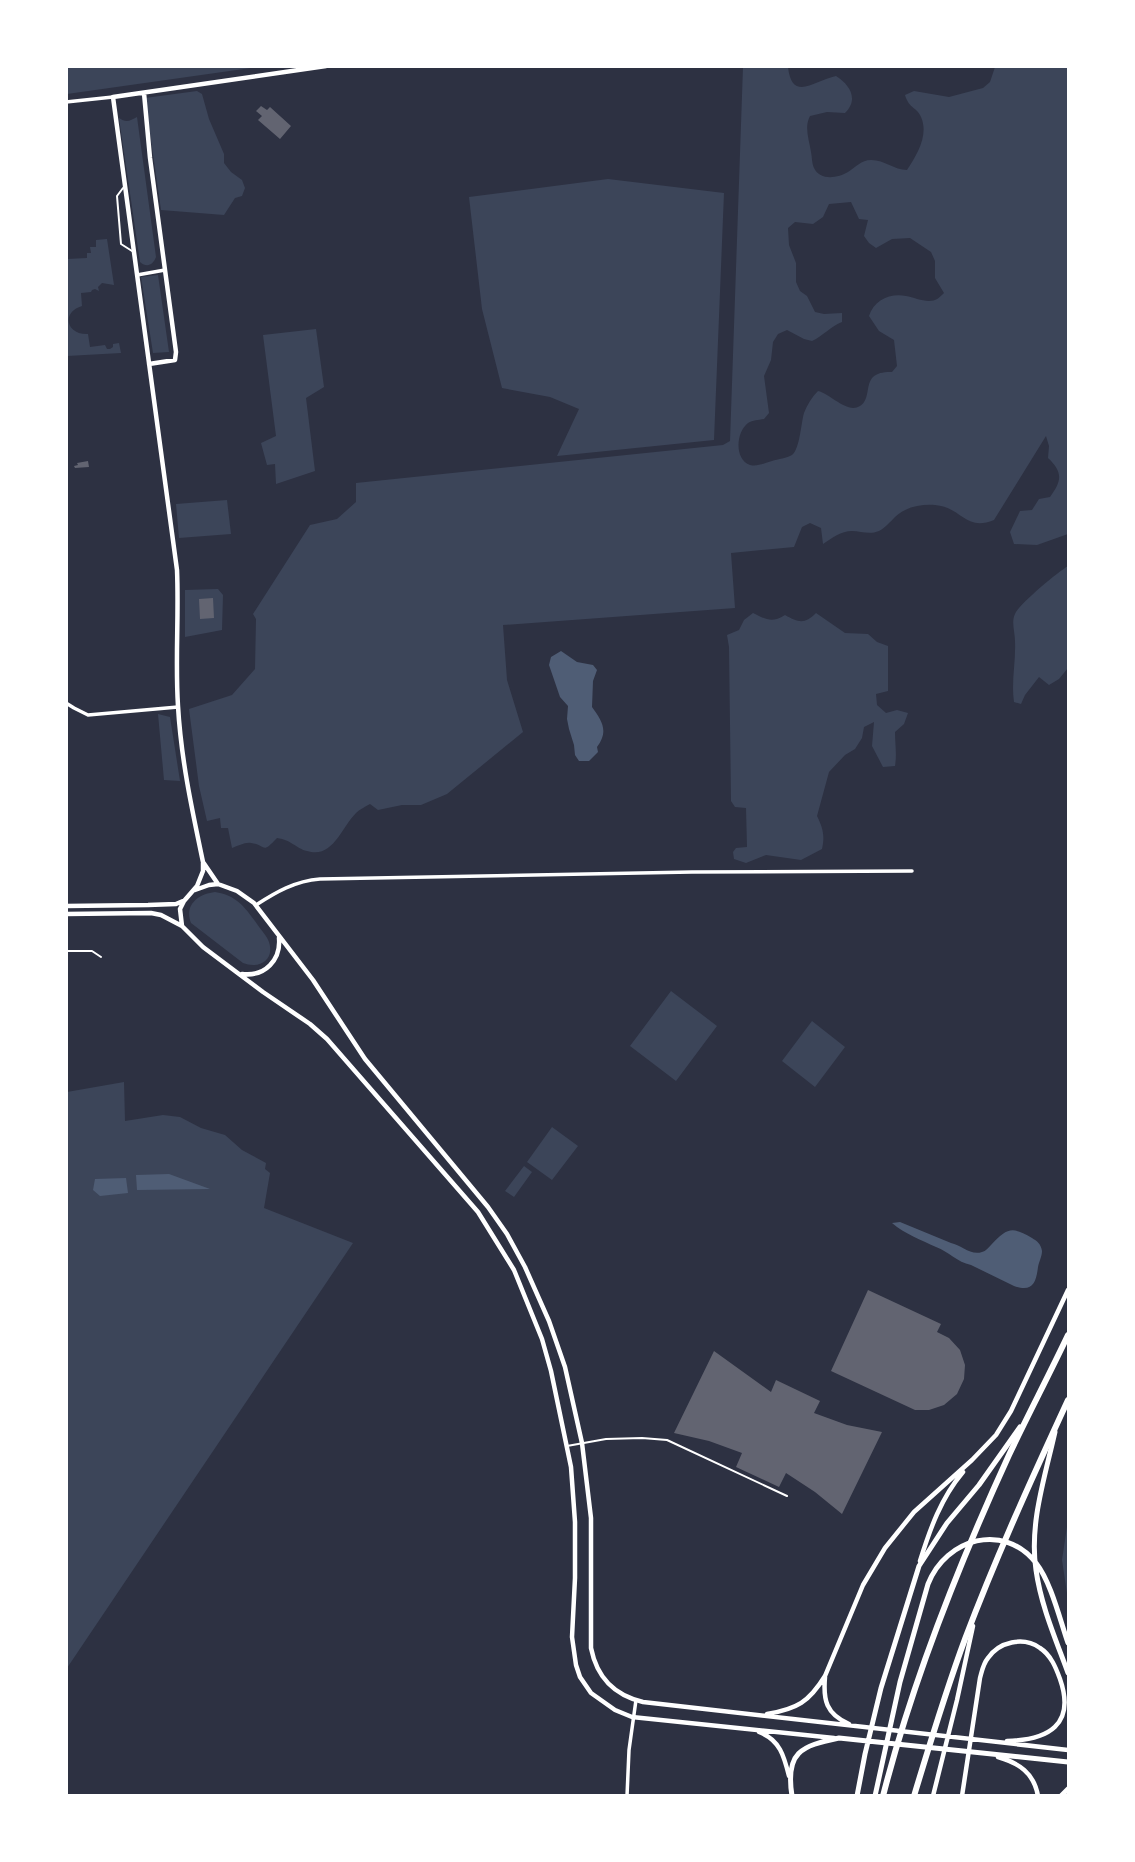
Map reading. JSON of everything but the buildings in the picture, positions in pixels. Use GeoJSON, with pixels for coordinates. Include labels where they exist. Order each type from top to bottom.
{"type":"FeatureCollection","features":[{"type":"Feature","properties":{"kind":"highway"},"geometry":{"type":"LineString","coordinates":[[883,1796],[920,1678],[964,1559],[1009,1455],[1069,1335]]}},
{"type":"Feature","properties":{"kind":"highway"},"geometry":{"type":"LineString","coordinates":[[914,1796],[976,1611],[1000,1551],[1069,1400]]}},
{"type":"Feature","properties":{"kind":"main road"},"geometry":{"type":"LineString","coordinates":[[857,1796],[864,1754],[881,1688],[919,1566],[935,1540],[979,1485],[1031,1410]]}},
{"type":"Feature","properties":{"kind":"main road"},"geometry":{"type":"LineString","coordinates":[[1057,1424],[1035,1528],[1035,1560],[1043,1603],[1069,1673]]}},
{"type":"Feature","properties":{"kind":"main road"},"geometry":{"type":"LineString","coordinates":[[875,1796],[908,1655],[931,1576],[946,1555],[968,1543],[985,1540],[1002,1541],[1025,1552],[1041,1571],[1069,1643]]}},
{"type":"Feature","properties":{"kind":"main road"},"geometry":{"type":"LineString","coordinates":[[792,1796],[790,1778],[795,1759],[812,1744],[839,1738],[1069,1762]]}},
{"type":"Feature","properties":{"kind":"main road"},"geometry":{"type":"LineString","coordinates":[[1062,1796],[1069,1789]]}},
{"type":"Feature","properties":{"kind":"street"},"geometry":{"type":"LineString","coordinates":[[66,102],[326,66]]}},
{"type":"Feature","properties":{"kind":"street"},"geometry":{"type":"LineString","coordinates":[[144,93],[175,360],[149,364]]}},
{"type":"Feature","properties":{"kind":"street"},"geometry":{"type":"LineString","coordinates":[[113,97],[177,570],[178,707],[187,787],[203,862],[203,871],[194,890],[180,909],[182,926]]}},
{"type":"Feature","properties":{"kind":"street"},"geometry":{"type":"LineString","coordinates":[[136,275],[165,270]]}},
{"type":"Feature","properties":{"kind":"street"},"geometry":{"type":"LineString","coordinates":[[66,703],[88,715],[178,707]]}},
{"type":"Feature","properties":{"kind":"street"},"geometry":{"type":"LineString","coordinates":[[203,862],[218,884]]}},
{"type":"Feature","properties":{"kind":"street"},"geometry":{"type":"LineString","coordinates":[[256,905],[286,887],[320,879],[912,871]]}},
{"type":"Feature","properties":{"kind":"street"},"geometry":{"type":"LineString","coordinates":[[194,890],[218,884],[237,891],[256,905],[313,980],[365,1059],[488,1207],[525,1267],[565,1367],[582,1443],[591,1518],[591,1648],[594,1660],[608,1685],[636,1700],[1069,1750]]}},
{"type":"Feature","properties":{"kind":"street"},"geometry":{"type":"LineString","coordinates":[[66,906],[157,905],[184,901]]}},
{"type":"Feature","properties":{"kind":"street"},"geometry":{"type":"LineString","coordinates":[[66,914],[151,913],[182,926],[203,947],[327,1039],[478,1212],[514,1270],[542,1339],[551,1371],[573,1484],[575,1578],[572,1637],[580,1677],[591,1693],[605,1704],[632,1717],[839,1738]]}},
{"type":"Feature","properties":{"kind":"street"},"geometry":{"type":"LineString","coordinates":[[238,973],[254,974],[263,972],[270,966],[279,950],[278,935]]}},
{"type":"Feature","properties":{"kind":"street"},"geometry":{"type":"LineString","coordinates":[[760,1715],[797,1707],[817,1689],[872,1569],[914,1512],[972,1460],[1004,1424],[1069,1290]]}},
{"type":"Feature","properties":{"kind":"street"},"geometry":{"type":"LineString","coordinates":[[919,1566],[944,1500],[972,1460]]}},
{"type":"Feature","properties":{"kind":"street"},"geometry":{"type":"LineString","coordinates":[[933,1796],[976,1611]]}},
{"type":"Feature","properties":{"kind":"street"},"geometry":{"type":"LineString","coordinates":[[962,1796],[983,1666],[1000,1646],[1009,1643],[1031,1643],[1040,1647],[1055,1667],[1064,1692],[1064,1711],[1054,1727],[1037,1738],[992,1741]]}},
{"type":"Feature","properties":{"kind":"street"},"geometry":{"type":"LineString","coordinates":[[825,1676],[825,1701],[829,1708],[844,1722],[856,1727]]}},
{"type":"Feature","properties":{"kind":"street"},"geometry":{"type":"LineString","coordinates":[[627,1796],[632,1717],[636,1700]]}},
{"type":"Feature","properties":{"kind":"street"},"geometry":{"type":"LineString","coordinates":[[744,1727],[764,1733],[779,1746],[784,1754],[790,1778]]}},
{"type":"Feature","properties":{"kind":"street"},"geometry":{"type":"LineString","coordinates":[[991,1755],[1025,1769],[1038,1796]]}},
{"type":"Feature","properties":{"kind":"lane"},"geometry":{"type":"LineString","coordinates":[[124,186],[117,196],[121,244],[133,251]]}},
{"type":"Feature","properties":{"kind":"lane"},"geometry":{"type":"LineString","coordinates":[[66,951],[92,951],[101,957]]}},
{"type":"Feature","properties":{"kind":"lane"},"geometry":{"type":"LineString","coordinates":[[566,1446],[602,1440],[667,1440],[787,1496]]}},
{"type":"Feature","properties":{"kind":"shaded area"},"geometry":{"type":"Polygon","coordinates":[[[67,66],[258,66],[258,67],[67,94],[67,66]]]}},
{"type":"Feature","properties":{"kind":"shaded area"},"geometry":{"type":"Polygon","coordinates":[[[743,67],[788,67],[790,78],[799,87],[836,76],[849,88],[852,98],[845,113],[827,112],[810,116],[807,124],[814,168],[820,175],[834,177],[867,160],[876,160],[907,170],[918,151],[924,131],[919,114],[905,95],[914,91],[949,97],[983,88],[990,82],[995,67],[1068,67],[1068,534],[1037,545],[1014,544],[1010,532],[1020,511],[1032,510],[1039,499],[1050,497],[1059,481],[1058,472],[1048,458],[1046,436],[994,520],[976,523],[944,507],[919,506],[899,514],[879,531],[844,532],[823,544],[821,528],[810,523],[802,527],[794,547],[731,553],[735,608],[503,625],[507,680],[523,732],[447,794],[421,805],[402,805],[378,810],[370,804],[361,809],[336,841],[324,851],[303,850],[277,838],[266,848],[249,843],[232,848],[228,828],[221,828],[220,818],[207,821],[199,786],[189,709],[232,695],[255,669],[256,619],[253,614],[310,525],[337,519],[356,502],[356,483],[723,445],[730,441],[743,67]],[[851,202],[829,204],[823,217],[813,224],[795,222],[788,228],[789,245],[796,263],[796,282],[800,291],[807,296],[815,312],[842,313],[842,322],[812,341],[787,330],[778,334],[773,342],[771,360],[764,376],[769,413],[764,419],[748,423],[739,439],[741,457],[750,465],[788,457],[795,452],[805,410],[818,391],[844,406],[855,408],[864,402],[871,380],[875,376],[892,372],[897,366],[894,340],[879,331],[869,316],[879,302],[900,295],[931,301],[944,293],[935,278],[935,261],[931,252],[910,238],[892,239],[876,248],[864,236],[868,220],[859,219],[851,202]]]}},
{"type":"Feature","properties":{"kind":"shaded area"},"geometry":{"type":"Polygon","coordinates":[[[197,91],[202,94],[224,154],[224,163],[242,180],[245,188],[242,196],[235,198],[224,215],[161,210],[145,98],[197,91]]]}},
{"type":"Feature","properties":{"kind":"shaded area"},"geometry":{"type":"Polygon","coordinates":[[[137,117],[156,257],[147,265],[140,262],[119,118],[128,121],[137,117]]]}},
{"type":"Feature","properties":{"kind":"shaded area"},"geometry":{"type":"Polygon","coordinates":[[[608,179],[724,193],[714,440],[557,456],[579,409],[550,397],[502,388],[482,309],[469,197],[608,179]]]}},
{"type":"Feature","properties":{"kind":"shaded area"},"geometry":{"type":"Polygon","coordinates":[[[107,239],[114,285],[102,283],[98,287],[99,291],[95,289],[81,293],[82,306],[71,313],[69,323],[75,331],[88,334],[90,347],[105,345],[110,349],[113,344],[119,343],[121,353],[67,356],[67,259],[87,258],[87,253],[91,253],[90,247],[96,247],[96,240],[107,239]]]}},
{"type":"Feature","properties":{"kind":"shaded area"},"geometry":{"type":"Polygon","coordinates":[[[158,275],[169,352],[153,353],[141,277],[158,275]]]}},
{"type":"Feature","properties":{"kind":"shaded area"},"geometry":{"type":"Polygon","coordinates":[[[316,329],[324,387],[306,398],[315,471],[276,484],[275,464],[267,465],[261,443],[276,436],[263,335],[316,329]]]}},
{"type":"Feature","properties":{"kind":"shaded area"},"geometry":{"type":"Polygon","coordinates":[[[227,500],[231,534],[179,538],[176,504],[227,500]]]}},
{"type":"Feature","properties":{"kind":"shaded area"},"geometry":{"type":"Polygon","coordinates":[[[1068,566],[1068,668],[1059,679],[1049,685],[1039,677],[1021,704],[1014,702],[1015,614],[1031,596],[1068,566]]]}},
{"type":"Feature","properties":{"kind":"shaded area"},"geometry":{"type":"Polygon","coordinates":[[[218,589],[223,595],[222,630],[185,637],[185,590],[218,589]]]}},
{"type":"Feature","properties":{"kind":"shaded area"},"geometry":{"type":"Polygon","coordinates":[[[753,613],[769,620],[785,615],[802,621],[816,613],[845,633],[868,634],[877,642],[888,646],[888,691],[876,694],[877,705],[886,713],[897,710],[908,713],[904,724],[895,732],[895,766],[883,767],[872,746],[874,722],[864,727],[862,738],[855,749],[845,755],[829,772],[817,816],[823,832],[822,849],[801,860],[766,855],[746,863],[734,859],[733,852],[736,848],[747,847],[746,808],[735,807],[731,801],[727,635],[739,630],[744,620],[753,613]]]}},
{"type":"Feature","properties":{"kind":"shaded area"},"geometry":{"type":"Polygon","coordinates":[[[561,651],[577,662],[593,665],[597,670],[593,681],[592,707],[601,722],[603,736],[597,747],[598,752],[589,761],[579,761],[575,755],[567,719],[568,706],[560,697],[549,665],[551,657],[561,651]]]}},
{"type":"Feature","properties":{"kind":"shaded area"},"geometry":{"type":"Polygon","coordinates":[[[158,714],[170,717],[180,781],[164,780],[158,714]]]}},
{"type":"Feature","properties":{"kind":"shaded area"},"geometry":{"type":"Polygon","coordinates":[[[215,892],[229,896],[239,903],[265,935],[270,954],[264,962],[254,965],[243,963],[191,923],[189,911],[194,902],[203,895],[215,892]]]}},
{"type":"Feature","properties":{"kind":"shaded area"},"geometry":{"type":"Polygon","coordinates":[[[671,991],[717,1026],[676,1081],[630,1046],[671,991]]]}},
{"type":"Feature","properties":{"kind":"shaded area"},"geometry":{"type":"Polygon","coordinates":[[[812,1021],[845,1047],[815,1087],[782,1061],[812,1021]]]}},
{"type":"Feature","properties":{"kind":"shaded area"},"geometry":{"type":"Polygon","coordinates":[[[124,1082],[125,1121],[163,1115],[180,1117],[201,1128],[225,1135],[242,1150],[266,1163],[265,1169],[270,1173],[264,1208],[353,1243],[67,1668],[67,1092],[124,1082]]]}},
{"type":"Feature","properties":{"kind":"shaded area"},"geometry":{"type":"Polygon","coordinates":[[[552,1127],[578,1146],[552,1180],[527,1162],[552,1127]]]}},
{"type":"Feature","properties":{"kind":"shaded area"},"geometry":{"type":"Polygon","coordinates":[[[524,1166],[532,1172],[514,1197],[505,1191],[524,1166]]]}},
{"type":"Feature","properties":{"kind":"shaded area"},"geometry":{"type":"Polygon","coordinates":[[[169,1174],[210,1189],[137,1190],[136,1175],[169,1174]]]}},
{"type":"Feature","properties":{"kind":"shaded area"},"geometry":{"type":"Polygon","coordinates":[[[126,1178],[128,1193],[100,1196],[93,1190],[95,1179],[126,1178]]]}},
{"type":"Feature","properties":{"kind":"shaded area"},"geometry":{"type":"Polygon","coordinates":[[[900,1222],[974,1253],[985,1251],[1006,1232],[1014,1230],[1025,1234],[1041,1246],[1036,1278],[1029,1287],[1014,1286],[961,1262],[892,1223],[900,1222]]]}},
{"type":"Feature","properties":{"kind":"shaded area"},"geometry":{"type":"Polygon","coordinates":[[[1068,1520],[1068,1600],[1062,1560],[1068,1520]]]}}]}
